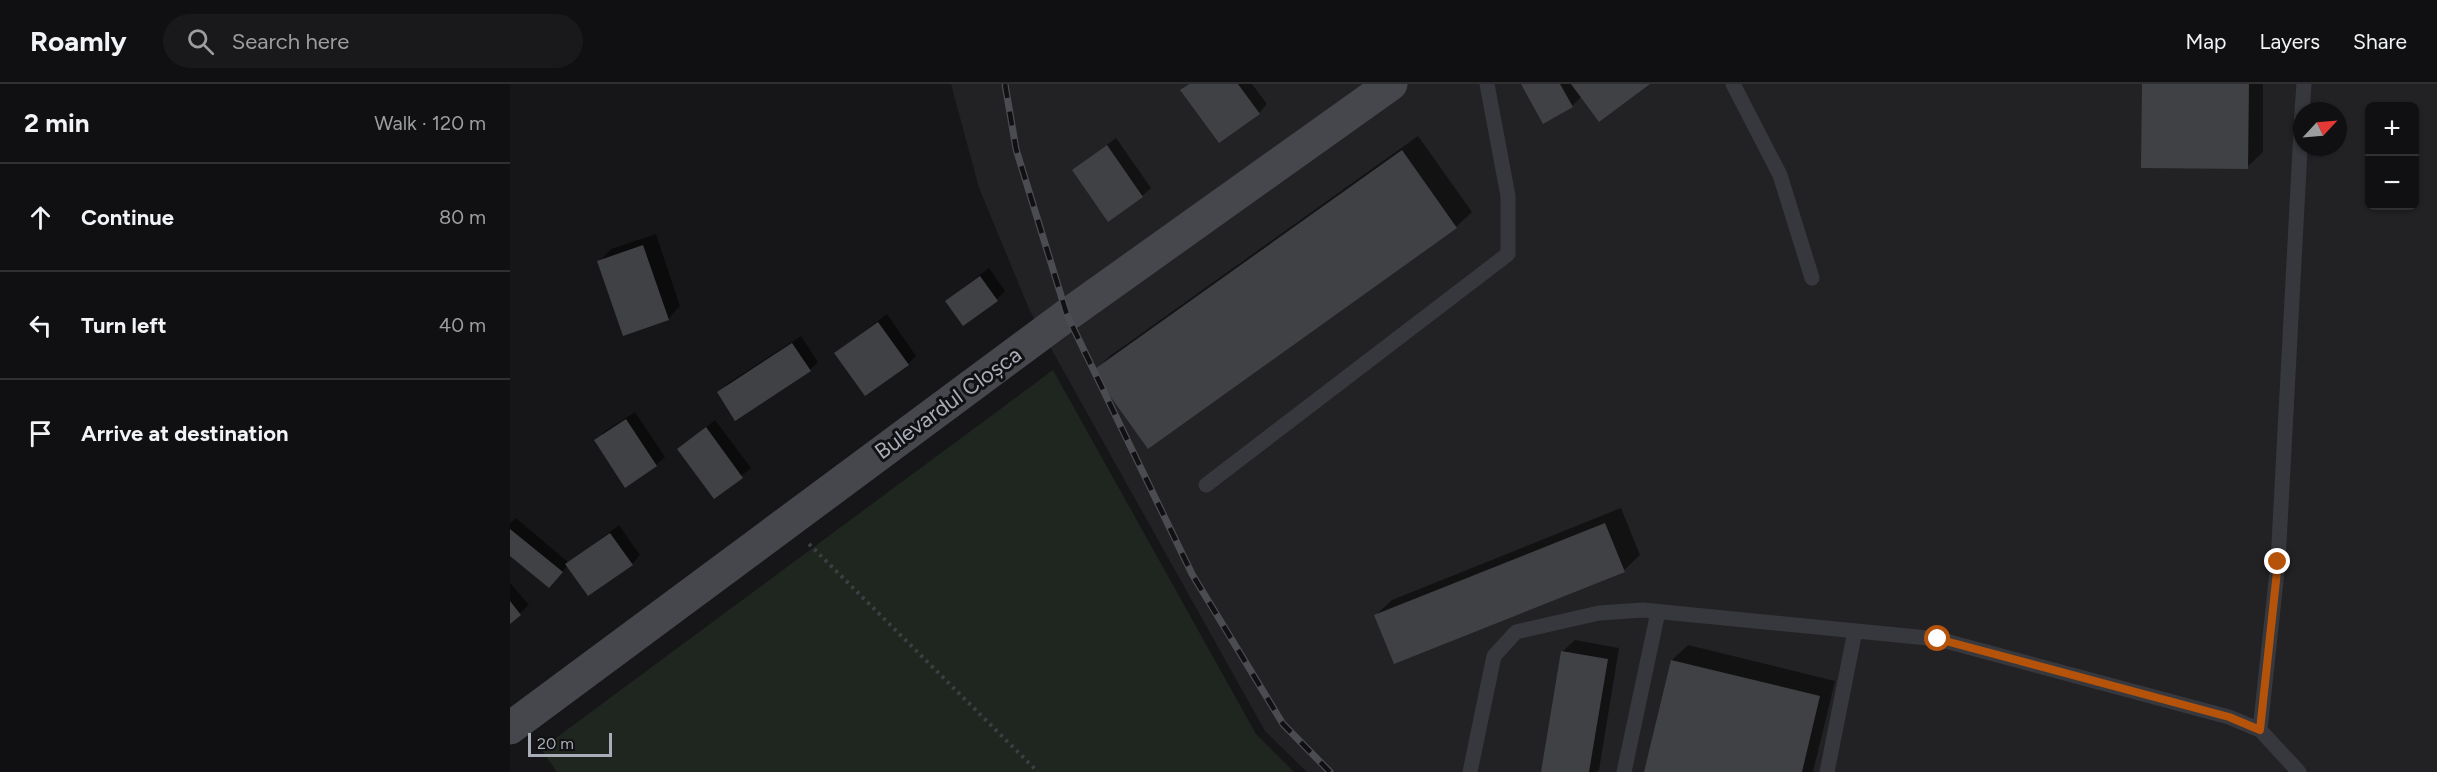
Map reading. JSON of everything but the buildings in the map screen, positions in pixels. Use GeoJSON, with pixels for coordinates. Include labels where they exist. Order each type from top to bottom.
{"type":"FeatureCollection","features":[{"type":"Feature","properties":{"kind":"main road","name":"Bulevardul Cloșca"},"geometry":{"type":"LineString","coordinates":[[510,728],[1067,315],[1391,84]]}},
{"type":"Feature","properties":{"kind":"lane"},"geometry":{"type":"LineString","coordinates":[[1206,485],[1508,254],[1508,196],[1487,84]]}},
{"type":"Feature","properties":{"kind":"lane"},"geometry":{"type":"LineString","coordinates":[[1733,84],[1780,175],[1812,278]]}},
{"type":"Feature","properties":{"kind":"lane"},"geometry":{"type":"LineString","coordinates":[[2303,102],[2304,84]]}},
{"type":"Feature","properties":{"kind":"lane"},"geometry":{"type":"LineString","coordinates":[[2260,730],[2278,562],[2300,156]]}},
{"type":"Feature","properties":{"kind":"lane"},"geometry":{"type":"LineString","coordinates":[[1470,772],[1494,656],[1516,632],[1599,613],[1644,610],[1938,639],[2229,717],[2260,730],[2299,772]]}},
{"type":"Feature","properties":{"kind":"lane"},"geometry":{"type":"LineString","coordinates":[[1624,772],[1658,612]]}},
{"type":"Feature","properties":{"kind":"lane"},"geometry":{"type":"LineString","coordinates":[[1827,772],[1855,631]]}},
{"type":"Feature","properties":{"kind":"path"},"geometry":{"type":"LineString","coordinates":[[831,567],[1038,772]]}},
{"type":"Feature","properties":{"kind":"shaded area"},"geometry":{"type":"Polygon","coordinates":[[[951,84],[2437,84],[2437,772],[1307,772],[1265,731],[1030,311],[979,188],[951,84]]]}},
{"type":"Feature","properties":{"kind":"shaded area"},"geometry":{"type":"Polygon","coordinates":[[[1053,370],[1256,734],[1294,772],[557,772],[541,749],[1053,370]]]}},
{"type":"Feature","properties":{"kind":"railway"},"geometry":{"type":"LineString","coordinates":[[1005,84],[1016,149],[1067,315],[1192,574],[1283,724],[1330,772]]}},
{"type":"Feature","properties":{"kind":"route"},"geometry":{"type":"LineString","coordinates":[[1938,639],[2229,717],[2260,730],[2278,562]]}}]}
